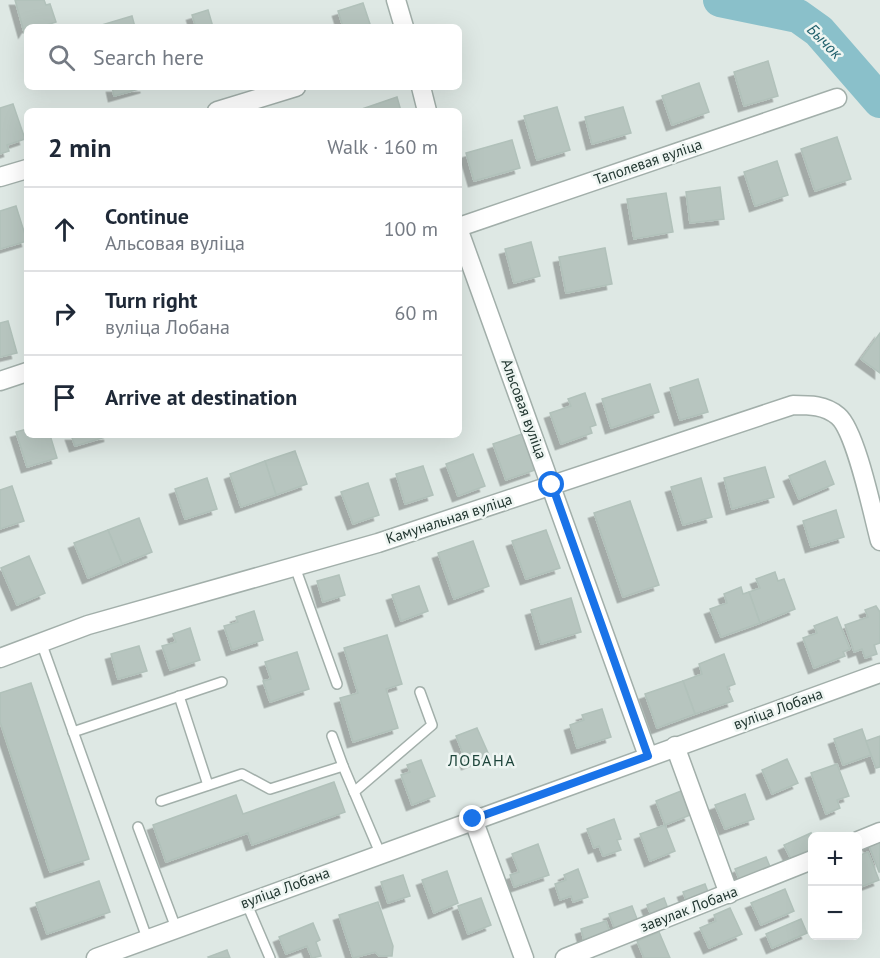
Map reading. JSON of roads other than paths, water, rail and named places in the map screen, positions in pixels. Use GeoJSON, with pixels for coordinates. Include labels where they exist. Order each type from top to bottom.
{"type":"FeatureCollection","features":[{"type":"Feature","properties":{"kind":"street"},"geometry":{"type":"LineString","coordinates":[[396,0],[403,24]]}},
{"type":"Feature","properties":{"kind":"street"},"geometry":{"type":"LineString","coordinates":[[227,108],[286,90]]}},
{"type":"Feature","properties":{"kind":"street"},"geometry":{"type":"LineString","coordinates":[[422,90],[426,108]]}},
{"type":"Feature","properties":{"kind":"street","name":"Таполевая вуліца"},"geometry":{"type":"LineString","coordinates":[[462,226],[837,98]]}},
{"type":"Feature","properties":{"kind":"street"},"geometry":{"type":"LineString","coordinates":[[0,177],[24,169]]}},
{"type":"Feature","properties":{"kind":"street","name":"Альсовая вуліца"},"geometry":{"type":"LineString","coordinates":[[462,239],[648,756]]}},
{"type":"Feature","properties":{"kind":"street"},"geometry":{"type":"LineString","coordinates":[[0,381],[24,373]]}},
{"type":"Feature","properties":{"kind":"street","name":"Камунальная вуліца"},"geometry":{"type":"LineString","coordinates":[[0,658],[88,625],[378,543],[794,405],[817,405],[839,417],[851,438],[880,540]]}},
{"type":"Feature","properties":{"kind":"street","name":"вуліца Лобана"},"geometry":{"type":"LineString","coordinates":[[96,958],[880,672]]}},
{"type":"Feature","properties":{"kind":"street"},"geometry":{"type":"LineString","coordinates":[[675,746],[729,894]]}},
{"type":"Feature","properties":{"kind":"street"},"geometry":{"type":"LineString","coordinates":[[473,819],[524,958]]}},
{"type":"Feature","properties":{"kind":"street"},"geometry":{"type":"LineString","coordinates":[[862,839],[880,832]]}},
{"type":"Feature","properties":{"kind":"street","name":"завулак Лобана"},"geometry":{"type":"LineString","coordinates":[[565,958],[808,862]]}},
{"type":"Feature","properties":{"kind":"lane"},"geometry":{"type":"LineString","coordinates":[[295,567],[337,684]]}},
{"type":"Feature","properties":{"kind":"lane"},"geometry":{"type":"LineString","coordinates":[[41,642],[147,939]]}},
{"type":"Feature","properties":{"kind":"lane"},"geometry":{"type":"LineString","coordinates":[[73,732],[222,682]]}},
{"type":"Feature","properties":{"kind":"lane"},"geometry":{"type":"LineString","coordinates":[[354,792],[432,725],[420,692]]}},
{"type":"Feature","properties":{"kind":"lane"},"geometry":{"type":"LineString","coordinates":[[179,696],[208,785]]}},
{"type":"Feature","properties":{"kind":"lane"},"geometry":{"type":"LineString","coordinates":[[332,736],[380,853]]}},
{"type":"Feature","properties":{"kind":"lane"},"geometry":{"type":"LineString","coordinates":[[161,801],[242,774],[270,789],[343,766]]}},
{"type":"Feature","properties":{"kind":"lane"},"geometry":{"type":"LineString","coordinates":[[138,827],[176,928]]}},
{"type":"Feature","properties":{"kind":"lane"},"geometry":{"type":"LineString","coordinates":[[246,902],[270,958]]}},
{"type":"Feature","properties":{"kind":"waterway","name":"Бычок"},"geometry":{"type":"LineString","coordinates":[[720,0],[798,16],[819,31],[880,101]]}},
{"type":"Feature","properties":{"kind":"waterway"},"geometry":{"type":"LineString","coordinates":[[797,0],[798,16]]}},
{"type":"Feature","properties":{"kind":"district","name":"ЛОБАНА"},"geometry":{"type":"Point","coordinates":[482,760]}}]}
